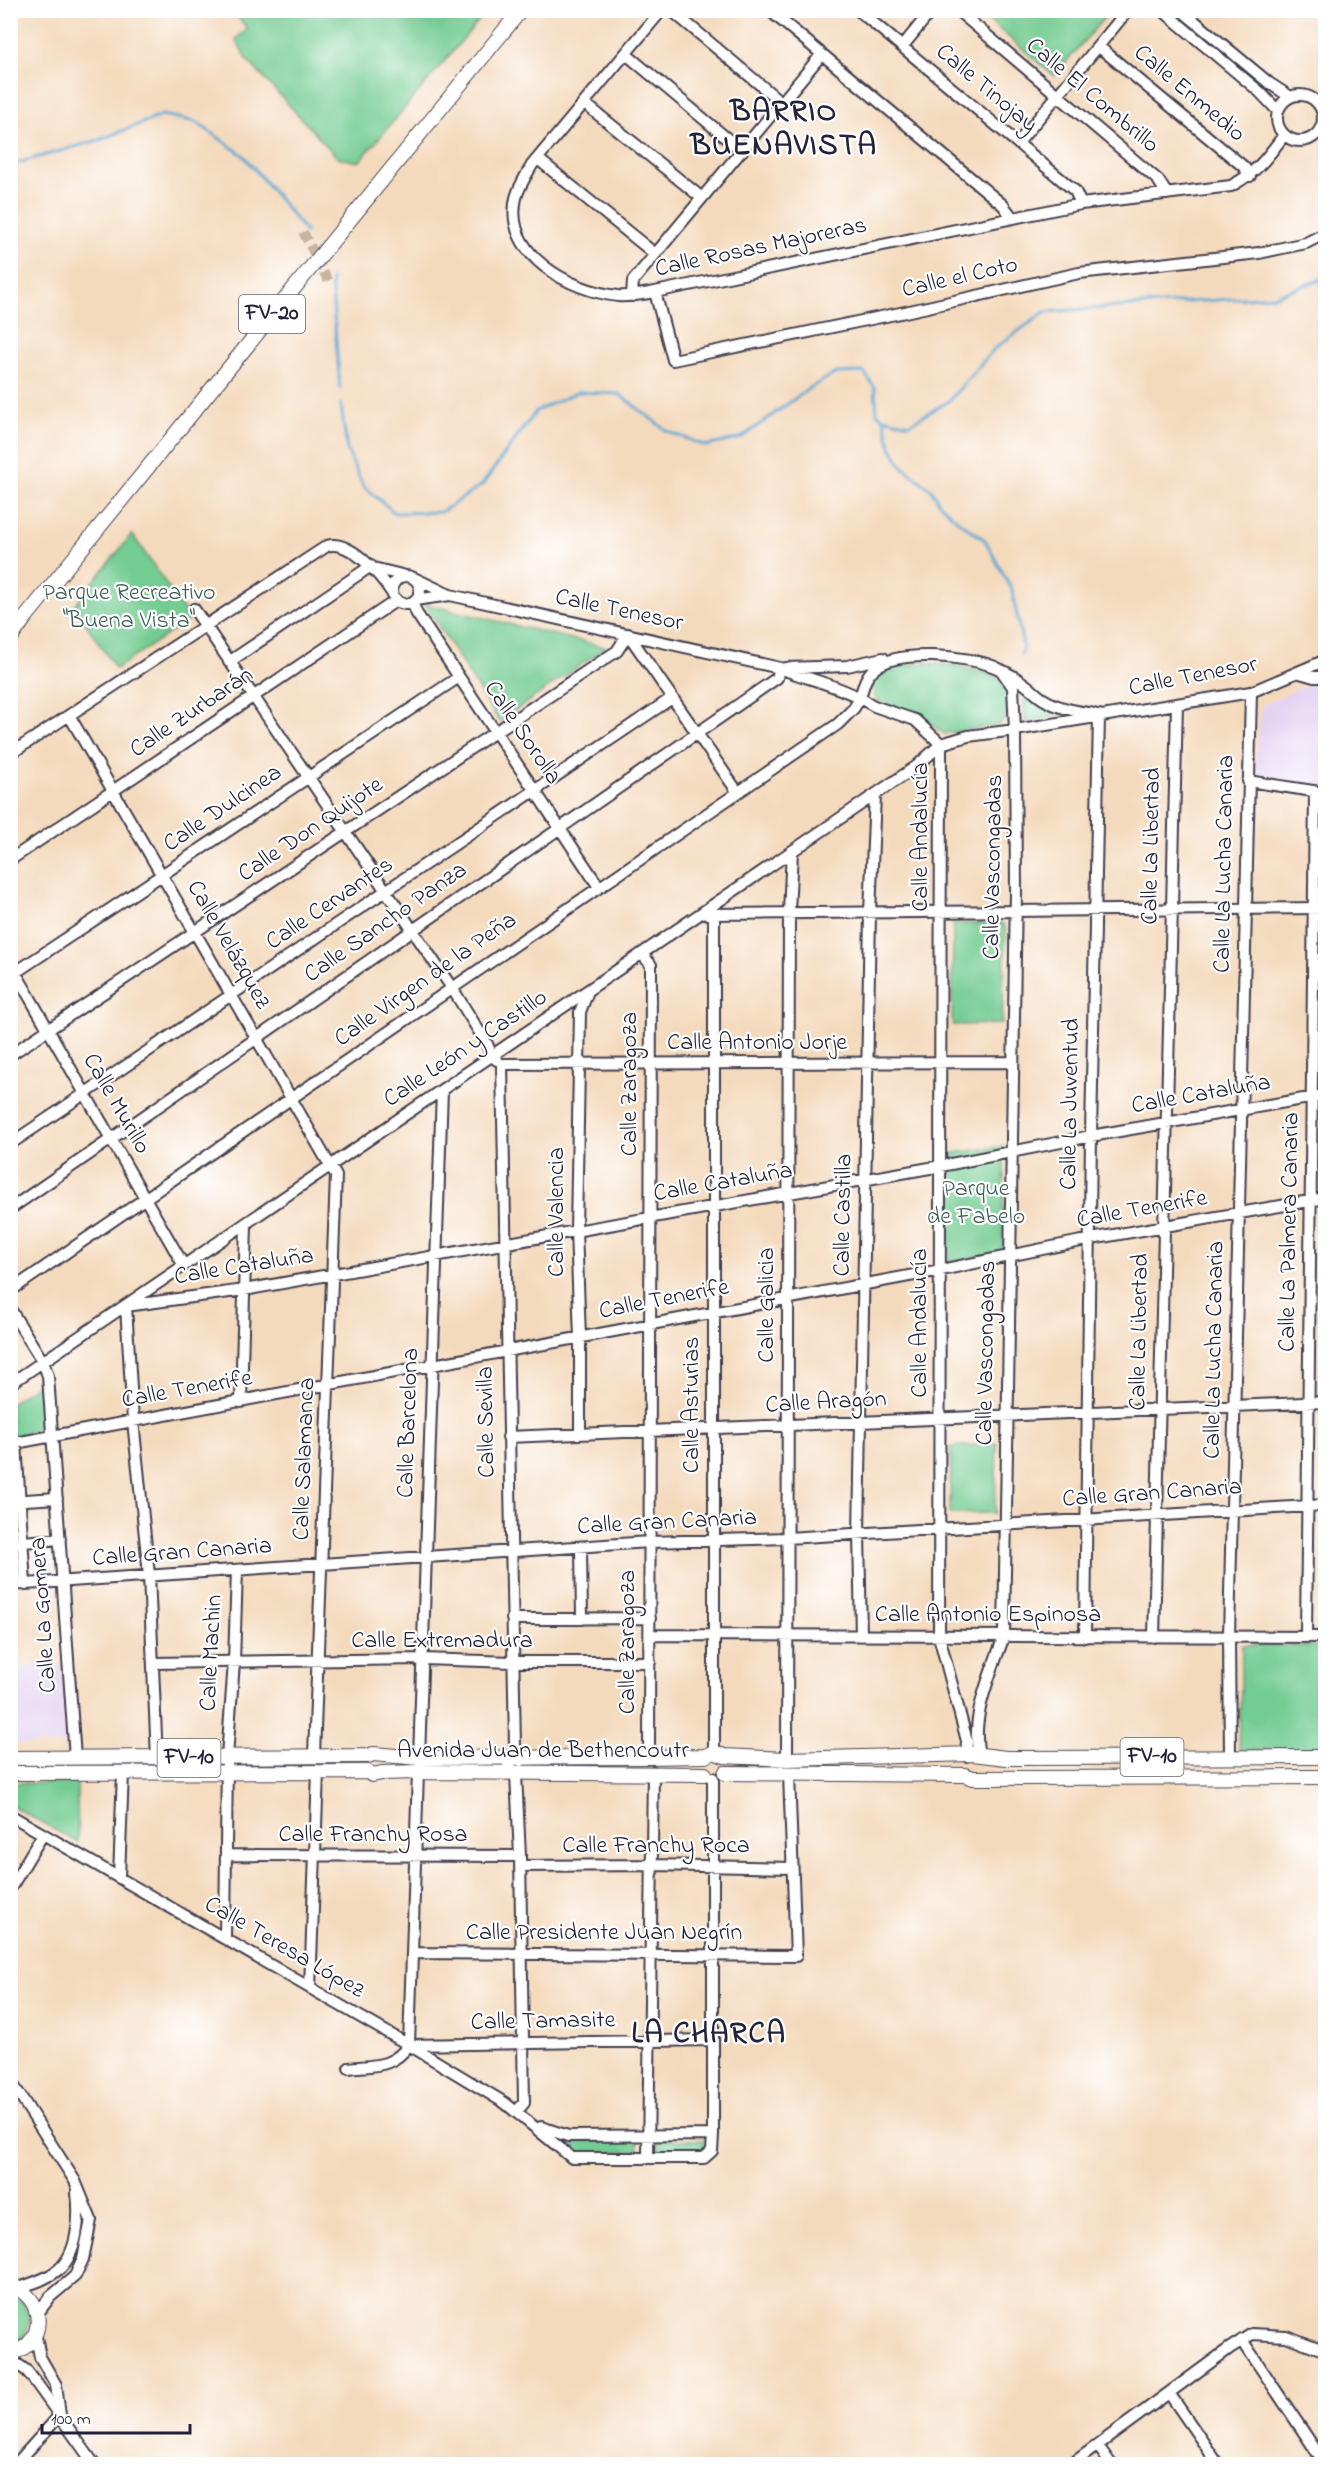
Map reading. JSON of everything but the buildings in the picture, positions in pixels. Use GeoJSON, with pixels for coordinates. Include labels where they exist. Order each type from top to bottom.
{"type":"FeatureCollection","features":[{"type":"Feature","properties":{"kind":"main road","name":"FV-20"},"geometry":{"type":"LineString","coordinates":[[10,639],[521,10]]}},
{"type":"Feature","properties":{"kind":"main road","name":"FV-20"},"geometry":{"type":"LineString","coordinates":[[10,630],[25,618]]}},
{"type":"Feature","properties":{"kind":"main road","name":"FV-10"},"geometry":{"type":"LineString","coordinates":[[10,1758],[157,1759],[314,1755],[375,1756]]}},
{"type":"Feature","properties":{"kind":"main road","name":"FV-10"},"geometry":{"type":"LineString","coordinates":[[714,1755],[787,1759],[973,1756],[1006,1758],[1326,1757]]}},
{"type":"Feature","properties":{"kind":"main road","name":"Avenida Juan de Bethencoutr"},"geometry":{"type":"LineString","coordinates":[[375,1773],[419,1765],[510,1757],[714,1755]]}},
{"type":"Feature","properties":{"kind":"main road"},"geometry":{"type":"LineString","coordinates":[[714,1755],[727,1762],[714,1775],[702,1768],[714,1755]]}},
{"type":"Feature","properties":{"kind":"main road","name":"Avenida Juan de Bethencoutr"},"geometry":{"type":"LineString","coordinates":[[375,1756],[419,1765],[516,1774],[653,1772],[714,1775]]}},
{"type":"Feature","properties":{"kind":"main road"},"geometry":{"type":"LineString","coordinates":[[375,1756],[386,1765],[375,1773],[364,1764],[375,1756]]}},
{"type":"Feature","properties":{"kind":"main road"},"geometry":{"type":"LineString","coordinates":[[965,1775],[961,1769],[961,1762],[973,1756],[984,1761],[984,1768],[980,1776]]}},
{"type":"Feature","properties":{"kind":"main road","name":"FV-10"},"geometry":{"type":"LineString","coordinates":[[10,1773],[375,1773]]}},
{"type":"Feature","properties":{"kind":"main road","name":"FV-10"},"geometry":{"type":"LineString","coordinates":[[714,1775],[965,1775],[973,1778],[980,1776],[1326,1777]]}},
{"type":"Feature","properties":{"kind":"main road"},"geometry":{"type":"LineString","coordinates":[[10,2354],[26,2345],[38,2323],[38,2313],[28,2294],[15,2287]]}},
{"type":"Feature","properties":{"kind":"street","name":"Calle Rosas Majoreras"},"geometry":{"type":"LineString","coordinates":[[663,10],[538,159],[521,182],[516,200],[515,214],[519,234],[526,249],[558,276],[574,285],[619,296],[655,292],[1081,204],[1232,186],[1260,168],[1284,135]]}},
{"type":"Feature","properties":{"kind":"street"},"geometry":{"type":"LineString","coordinates":[[671,10],[782,103]]}},
{"type":"Feature","properties":{"kind":"street"},"geometry":{"type":"LineString","coordinates":[[769,10],[1003,205],[1012,217]]}},
{"type":"Feature","properties":{"kind":"street","name":"Calle Tinojay"},"geometry":{"type":"LineString","coordinates":[[858,10],[1075,191],[1081,204]]}},
{"type":"Feature","properties":{"kind":"street"},"geometry":{"type":"LineString","coordinates":[[902,46],[932,10]]}},
{"type":"Feature","properties":{"kind":"street","name":"Calle El Combrillo"},"geometry":{"type":"LineString","coordinates":[[957,10],[1158,180],[1167,194]]}},
{"type":"Feature","properties":{"kind":"street"},"geometry":{"type":"LineString","coordinates":[[1018,143],[1128,10]]}},
{"type":"Feature","properties":{"kind":"street"},"geometry":{"type":"LineString","coordinates":[[1162,10],[1260,92],[1277,110]]}},
{"type":"Feature","properties":{"kind":"street"},"geometry":{"type":"LineString","coordinates":[[1182,10],[1269,83],[1289,96]]}},
{"type":"Feature","properties":{"kind":"street","name":"Calle Enmedio"},"geometry":{"type":"LineString","coordinates":[[1098,46],[1244,167],[1250,176]]}},
{"type":"Feature","properties":{"kind":"street"},"geometry":{"type":"LineString","coordinates":[[626,54],[742,151]]}},
{"type":"Feature","properties":{"kind":"street"},"geometry":{"type":"LineString","coordinates":[[632,296],[633,280],[822,54]]}},
{"type":"Feature","properties":{"kind":"street"},"geometry":{"type":"LineString","coordinates":[[1302,94],[1314,98],[1322,108],[1324,121],[1322,136],[1295,141],[1284,135],[1277,124],[1277,110],[1289,96],[1302,94]]}},
{"type":"Feature","properties":{"kind":"street"},"geometry":{"type":"LineString","coordinates":[[584,103],[702,198]]}},
{"type":"Feature","properties":{"kind":"street"},"geometry":{"type":"LineString","coordinates":[[538,159],[655,254]]}},
{"type":"Feature","properties":{"kind":"street","name":"Calle el Coto"},"geometry":{"type":"LineString","coordinates":[[655,292],[673,360],[1079,273],[1259,253],[1306,243],[1326,233]]}},
{"type":"Feature","properties":{"kind":"street"},"geometry":{"type":"LineString","coordinates":[[10,754],[327,546],[341,546],[371,567],[394,596],[404,603],[413,601],[420,590],[410,577],[394,582],[394,596]]}},
{"type":"Feature","properties":{"kind":"street"},"geometry":{"type":"LineString","coordinates":[[229,662],[371,567]]}},
{"type":"Feature","properties":{"kind":"street","name":"Calle Tenesor"},"geometry":{"type":"LineString","coordinates":[[371,567],[410,577],[450,596],[780,668],[809,680],[834,685],[874,706],[915,720],[941,744],[968,736],[1058,724],[1099,715],[1251,692],[1326,660]]}},
{"type":"Feature","properties":{"kind":"street","name":"Calle Zurbarán"},"geometry":{"type":"LineString","coordinates":[[10,860],[253,697],[394,596]]}},
{"type":"Feature","properties":{"kind":"street","name":"Calle Tenesor"},"geometry":{"type":"LineString","coordinates":[[413,601],[450,596]]}},
{"type":"Feature","properties":{"kind":"street","name":"Calle Sorolla"},"geometry":{"type":"LineString","coordinates":[[413,601],[417,614],[599,887]]}},
{"type":"Feature","properties":{"kind":"street"},"geometry":{"type":"LineString","coordinates":[[194,609],[452,988],[492,1056],[502,1064]]}},
{"type":"Feature","properties":{"kind":"street"},"geometry":{"type":"LineString","coordinates":[[628,634],[737,792]]}},
{"type":"Feature","properties":{"kind":"street","name":"Calle Don Quijote"},"geometry":{"type":"LineString","coordinates":[[10,1055],[617,651],[628,634]]}},
{"type":"Feature","properties":{"kind":"street","name":"Calle Tenesor"},"geometry":{"type":"LineString","coordinates":[[780,668],[847,666],[895,655],[961,658],[1016,677],[1040,698],[1054,705],[1099,715]]}},
{"type":"Feature","properties":{"kind":"street","name":"Calle Virgen de la Peña"},"geometry":{"type":"LineString","coordinates":[[10,1292],[844,718],[854,708],[868,676],[876,667],[886,662],[925,655]]}},
{"type":"Feature","properties":{"kind":"street","name":"Calle Sancho Panza"},"geometry":{"type":"LineString","coordinates":[[10,1209],[777,678],[780,668]]}},
{"type":"Feature","properties":{"kind":"street","name":"Calle Vascongadas"},"geometry":{"type":"LineString","coordinates":[[973,1756],[979,1716],[1004,1636],[1015,911],[1015,730],[1013,687],[1001,670]]}},
{"type":"Feature","properties":{"kind":"street"},"geometry":{"type":"LineString","coordinates":[[1300,673],[1314,677],[1326,677]]}},
{"type":"Feature","properties":{"kind":"street","name":"Calle Dulcinea"},"geometry":{"type":"LineString","coordinates":[[12,970],[162,874],[459,677]]}},
{"type":"Feature","properties":{"kind":"street"},"geometry":{"type":"LineString","coordinates":[[809,680],[840,693],[846,699],[849,709],[844,718]]}},
{"type":"Feature","properties":{"kind":"street","name":"Calle La Lucha Canaria"},"geometry":{"type":"LineString","coordinates":[[1230,1756],[1229,1637],[1251,692]]}},
{"type":"Feature","properties":{"kind":"street","name":"Calle Cervantes"},"geometry":{"type":"LineString","coordinates":[[10,1144],[672,698]]}},
{"type":"Feature","properties":{"kind":"street","name":"Calle La Libertad"},"geometry":{"type":"LineString","coordinates":[[1154,1637],[1177,704]]}},
{"type":"Feature","properties":{"kind":"street","name":"Calle Velázquez"},"geometry":{"type":"LineString","coordinates":[[69,715],[332,1165]]}},
{"type":"Feature","properties":{"kind":"street","name":"Calle La Juventud"},"geometry":{"type":"LineString","coordinates":[[1085,1637],[1091,1239],[1090,1136],[1099,715]]}},
{"type":"Feature","properties":{"kind":"street","name":"Calle León y Castillo"},"geometry":{"type":"LineString","coordinates":[[10,1384],[875,795],[917,766],[941,744]]}},
{"type":"Feature","properties":{"kind":"street","name":"Calle Andalucía"},"geometry":{"type":"LineString","coordinates":[[941,744],[943,769],[939,1636],[973,1756]]}},
{"type":"Feature","properties":{"kind":"street"},"geometry":{"type":"LineString","coordinates":[[917,766],[933,763],[943,769]]}},
{"type":"Feature","properties":{"kind":"street"},"geometry":{"type":"LineString","coordinates":[[1248,781],[1320,792]]}},
{"type":"Feature","properties":{"kind":"street","name":"Calle La Palmera Canaria"},"geometry":{"type":"LineString","coordinates":[[1306,1638],[1314,909],[1320,792]]}},
{"type":"Feature","properties":{"kind":"street","name":"Calle Castilla"},"geometry":{"type":"LineString","coordinates":[[861,1636],[860,1533],[870,913],[875,795]]}},
{"type":"Feature","properties":{"kind":"street","name":"Calle Galicia"},"geometry":{"type":"LineString","coordinates":[[787,1759],[788,1064],[789,912],[792,851]]}},
{"type":"Feature","properties":{"kind":"street"},"geometry":{"type":"LineString","coordinates":[[696,917],[714,913],[1095,912],[1326,908]]}},
{"type":"Feature","properties":{"kind":"street","name":"Calle Asturias"},"geometry":{"type":"LineString","coordinates":[[714,913],[714,1755]]}},
{"type":"Feature","properties":{"kind":"street","name":"Calle Zaragoza"},"geometry":{"type":"LineString","coordinates":[[642,954],[651,965],[649,1757]]}},
{"type":"Feature","properties":{"kind":"street","name":"Calle Murillo"},"geometry":{"type":"LineString","coordinates":[[12,970],[49,1029],[184,1266]]}},
{"type":"Feature","properties":{"kind":"street","name":"Calle Valencia"},"geometry":{"type":"LineString","coordinates":[[580,1434],[580,1337],[576,1230],[579,1012],[588,991]]}},
{"type":"Feature","properties":{"kind":"street","name":"Calle Antonio Jorje"},"geometry":{"type":"LineString","coordinates":[[502,1064],[1012,1062]]}},
{"type":"Feature","properties":{"kind":"street","name":"Calle Sevilla"},"geometry":{"type":"LineString","coordinates":[[502,1064],[514,1746],[510,1757]]}},
{"type":"Feature","properties":{"kind":"street","name":"Calle Barcelona"},"geometry":{"type":"LineString","coordinates":[[409,2045],[442,1090]]}},
{"type":"Feature","properties":{"kind":"street","name":"Calle Cataluña"},"geometry":{"type":"LineString","coordinates":[[126,1306],[244,1290],[941,1166],[1012,1150],[1166,1122],[1326,1095]]}},
{"type":"Feature","properties":{"kind":"street","name":"Calle Salamanca"},"geometry":{"type":"LineString","coordinates":[[314,1755],[336,1176],[332,1165]]}},
{"type":"Feature","properties":{"kind":"street","name":"Calle Tenerife"},"geometry":{"type":"LineString","coordinates":[[13,1444],[1010,1257],[1091,1239],[1326,1198]]}},
{"type":"Feature","properties":{"kind":"street"},"geometry":{"type":"LineString","coordinates":[[241,1402],[246,1224]]}},
{"type":"Feature","properties":{"kind":"street"},"geometry":{"type":"LineString","coordinates":[[126,1306],[133,1421],[149,1575],[157,1759]]}},
{"type":"Feature","properties":{"kind":"street"},"geometry":{"type":"LineString","coordinates":[[10,1309],[43,1362]]}},
{"type":"Feature","properties":{"kind":"street","name":"Calle La Gomera"},"geometry":{"type":"LineString","coordinates":[[43,1362],[48,1376],[75,1758]]}},
{"type":"Feature","properties":{"kind":"street","name":"Calle Aragón"},"geometry":{"type":"LineString","coordinates":[[508,1437],[1326,1402]]}},
{"type":"Feature","properties":{"kind":"street"},"geometry":{"type":"LineString","coordinates":[[13,1444],[15,1501],[22,1542],[25,1584]]}},
{"type":"Feature","properties":{"kind":"street"},"geometry":{"type":"LineString","coordinates":[[15,1501],[57,1498]]}},
{"type":"Feature","properties":{"kind":"street","name":"Calle Gran Canaria"},"geometry":{"type":"LineString","coordinates":[[10,1585],[649,1542],[787,1538],[1326,1505]]}},
{"type":"Feature","properties":{"kind":"street"},"geometry":{"type":"LineString","coordinates":[[10,1543],[60,1539]]}},
{"type":"Feature","properties":{"kind":"street"},"geometry":{"type":"LineString","coordinates":[[580,1548],[582,1619]]}},
{"type":"Feature","properties":{"kind":"street","name":"Calle Machin"},"geometry":{"type":"LineString","coordinates":[[225,1939],[227,1757],[234,1662],[237,1570]]}},
{"type":"Feature","properties":{"kind":"street"},"geometry":{"type":"LineString","coordinates":[[512,1619],[650,1618]]}},
{"type":"Feature","properties":{"kind":"street","name":"Calle Antonio Espinosa"},"geometry":{"type":"LineString","coordinates":[[650,1635],[1326,1637]]}},
{"type":"Feature","properties":{"kind":"street","name":"Calle Extremadura"},"geometry":{"type":"LineString","coordinates":[[154,1663],[422,1659],[513,1662],[650,1662]]}},
{"type":"Feature","properties":{"kind":"street"},"geometry":{"type":"LineString","coordinates":[[510,1757],[531,1773]]}},
{"type":"Feature","properties":{"kind":"street"},"geometry":{"type":"LineString","coordinates":[[510,1757],[516,1774],[524,2043],[524,2103],[517,2111]]}},
{"type":"Feature","properties":{"kind":"street"},"geometry":{"type":"LineString","coordinates":[[118,1877],[123,1772]]}},
{"type":"Feature","properties":{"kind":"street"},"geometry":{"type":"LineString","coordinates":[[310,1988],[318,1772]]}},
{"type":"Feature","properties":{"kind":"street"},"geometry":{"type":"LineString","coordinates":[[648,2158],[653,1772]]}},
{"type":"Feature","properties":{"kind":"street"},"geometry":{"type":"LineString","coordinates":[[713,2135],[714,1775]]}},
{"type":"Feature","properties":{"kind":"street"},"geometry":{"type":"LineString","coordinates":[[789,1775],[792,1868]]}},
{"type":"Feature","properties":{"kind":"street","name":"Calle Teresa López"},"geometry":{"type":"LineString","coordinates":[[10,1815],[409,2045],[517,2111],[572,2157],[704,2158],[712,2151],[713,2135],[568,2136],[551,2132],[532,2123]]}},
{"type":"Feature","properties":{"kind":"street"},"geometry":{"type":"LineString","coordinates":[[10,1888],[43,1834]]}},
{"type":"Feature","properties":{"kind":"street","name":"Calle Franchy Rosa"},"geometry":{"type":"LineString","coordinates":[[226,1856],[416,1856],[520,1861]]}},
{"type":"Feature","properties":{"kind":"street","name":"Calle Franchy Roca"},"geometry":{"type":"LineString","coordinates":[[520,1861],[792,1868]]}},
{"type":"Feature","properties":{"kind":"street","name":"Calle Presidente Juan Negrín"},"geometry":{"type":"LineString","coordinates":[[412,1953],[796,1956],[792,1868]]}},
{"type":"Feature","properties":{"kind":"street","name":"Calle Tamasite"},"geometry":{"type":"LineString","coordinates":[[409,2045],[713,2040]]}},
{"type":"Feature","properties":{"kind":"street"},"geometry":{"type":"LineString","coordinates":[[349,2068],[388,2063],[400,2058],[409,2045]]}},
{"type":"Feature","properties":{"kind":"street"},"geometry":{"type":"LineString","coordinates":[[10,2080],[75,2181],[91,2220],[83,2259],[75,2276],[50,2297],[38,2313]]}},
{"type":"Feature","properties":{"kind":"street"},"geometry":{"type":"LineString","coordinates":[[15,2287],[46,2279],[60,2268],[68,2257],[78,2223],[79,2206],[75,2181]]}},
{"type":"Feature","properties":{"kind":"street"},"geometry":{"type":"LineString","coordinates":[[16,2464],[60,2415],[56,2385],[40,2357],[35,2332]]}},
{"type":"Feature","properties":{"kind":"street"},"geometry":{"type":"LineString","coordinates":[[1072,2464],[1252,2334],[1286,2336],[1326,2351]]}},
{"type":"Feature","properties":{"kind":"street"},"geometry":{"type":"LineString","coordinates":[[1242,2340],[1325,2464]]}},
{"type":"Feature","properties":{"kind":"street"},"geometry":{"type":"LineString","coordinates":[[10,2359],[27,2371],[94,2464]]}},
{"type":"Feature","properties":{"kind":"street"},"geometry":{"type":"LineString","coordinates":[[1169,2393],[1218,2464]]}},
{"type":"Feature","properties":{"kind":"street"},"geometry":{"type":"LineString","coordinates":[[1098,2445],[1111,2464]]}},
{"type":"Feature","properties":{"kind":"shaded area"},"geometry":{"type":"Polygon","coordinates":[[[1309,684],[1325,684],[1325,785],[1254,776],[1261,706],[1309,684]]]}},
{"type":"Feature","properties":{"kind":"shaded area"},"geometry":{"type":"Polygon","coordinates":[[[61,1664],[67,1744],[11,1744],[11,1668],[61,1664]]]}},
{"type":"Feature","properties":{"kind":"green space"},"geometry":{"type":"Polygon","coordinates":[[[232,11],[487,11],[359,162],[338,158],[247,60],[236,39],[248,29],[232,11]]]}},
{"type":"Feature","properties":{"kind":"green space"},"geometry":{"type":"Polygon","coordinates":[[[978,11],[1110,11],[1054,76],[978,11]]]}},
{"type":"Feature","properties":{"kind":"green space","name":"Parque Recreativo \"Buena Vista\""},"geometry":{"type":"Polygon","coordinates":[[[132,534],[190,619],[116,669],[74,606],[132,534]]]}},
{"type":"Feature","properties":{"kind":"green space"},"geometry":{"type":"Polygon","coordinates":[[[425,604],[606,647],[499,722],[425,604]]]}},
{"type":"Feature","properties":{"kind":"green space"},"geometry":{"type":"Polygon","coordinates":[[[926,663],[961,666],[991,674],[1001,681],[1008,693],[1008,713],[1005,720],[997,725],[944,734],[920,716],[877,701],[870,684],[881,669],[926,663]]]}},
{"type":"Feature","properties":{"kind":"green space"},"geometry":{"type":"Polygon","coordinates":[[[1027,697],[1058,716],[1025,722],[1024,700],[1027,697]]]}},
{"type":"Feature","properties":{"kind":"green space"},"geometry":{"type":"Polygon","coordinates":[[[1002,923],[1006,929],[1002,1024],[952,1025],[953,924],[1002,923]]]}},
{"type":"Feature","properties":{"kind":"green space","name":"Parque de Fabelo"},"geometry":{"type":"Polygon","coordinates":[[[1004,1146],[1003,1252],[949,1262],[948,1154],[1004,1146]]]}},
{"type":"Feature","properties":{"kind":"green space"},"geometry":{"type":"Polygon","coordinates":[[[41,1382],[43,1429],[11,1436],[11,1403],[41,1382]]]}},
{"type":"Feature","properties":{"kind":"green space"},"geometry":{"type":"Polygon","coordinates":[[[997,1443],[995,1513],[950,1514],[951,1447],[997,1443]]]}},
{"type":"Feature","properties":{"kind":"green space"},"geometry":{"type":"Polygon","coordinates":[[[1242,1645],[1325,1646],[1325,1751],[1239,1750],[1242,1645]]]}},
{"type":"Feature","properties":{"kind":"green space"},"geometry":{"type":"Polygon","coordinates":[[[11,1783],[77,1783],[78,1843],[11,1805],[11,1783]]]}},
{"type":"Feature","properties":{"kind":"green space"},"geometry":{"type":"Polygon","coordinates":[[[574,2140],[638,2141],[638,2152],[575,2153],[574,2140]]]}},
{"type":"Feature","properties":{"kind":"green space"},"geometry":{"type":"Polygon","coordinates":[[[658,2140],[704,2140],[703,2152],[658,2151],[658,2140]]]}},
{"type":"Feature","properties":{"kind":"green space"},"geometry":{"type":"Polygon","coordinates":[[[11,2294],[25,2305],[29,2320],[24,2335],[11,2346],[11,2294]]]}},
{"type":"Feature","properties":{"kind":"waterway"},"geometry":{"type":"LineString","coordinates":[[10,165],[99,140],[163,115],[196,122],[243,155],[306,232]]}},
{"type":"Feature","properties":{"kind":"waterway"},"geometry":{"type":"LineString","coordinates":[[341,404],[347,450],[363,486],[395,513],[441,512],[482,485],[536,411],[578,392],[619,394],[667,431],[706,446],[741,438],[808,389],[836,373],[864,372],[875,388],[877,413],[883,418],[909,424],[949,401],[994,349],[1045,312],[1274,296],[1326,278]]}},
{"type":"Feature","properties":{"kind":"waterway"},"geometry":{"type":"LineString","coordinates":[[331,279],[340,388]]}},
{"type":"Feature","properties":{"kind":"waterway"},"geometry":{"type":"LineString","coordinates":[[884,418],[891,447],[902,466],[932,490],[939,503],[957,520],[985,540],[1012,590],[1023,646],[1021,654]]}},
{"type":"Feature","properties":{"kind":"tunnel"},"geometry":{"type":"LineString","coordinates":[[303,232],[329,282]]}},
{"type":"Feature","properties":{"kind":"district","name":"BARRIO BUENAVISTA"},"geometry":{"type":"Point","coordinates":[784,130]}},
{"type":"Feature","properties":{"kind":"district","name":"LA CHARCA"},"geometry":{"type":"Point","coordinates":[709,2035]}}]}
